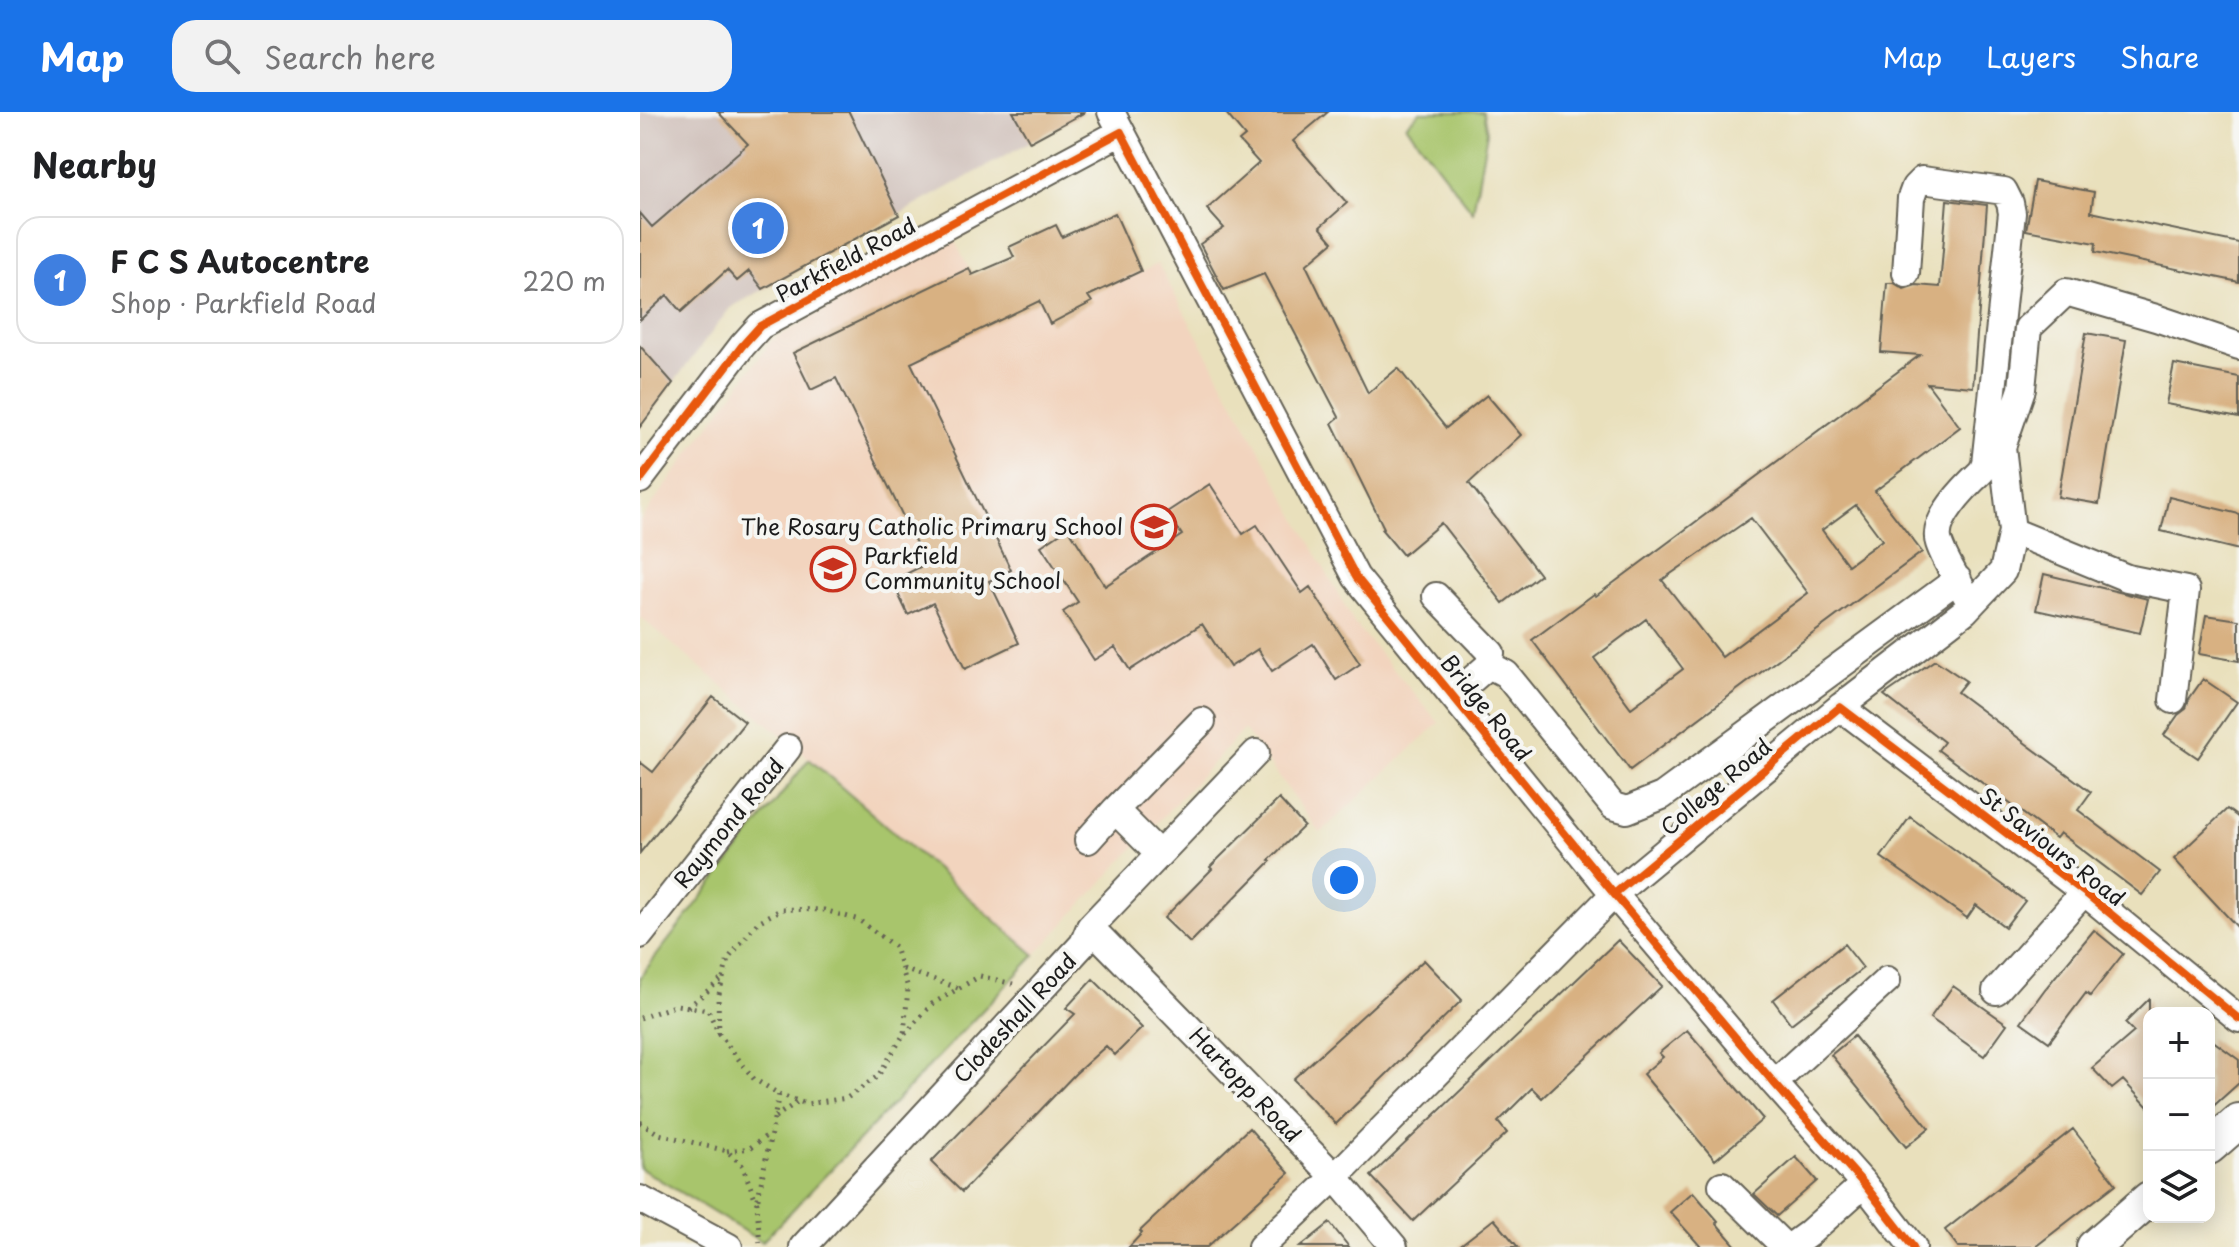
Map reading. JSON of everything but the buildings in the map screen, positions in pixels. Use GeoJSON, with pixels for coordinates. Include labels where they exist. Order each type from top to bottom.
{"type":"FeatureCollection","features":[{"type":"Feature","properties":{"kind":"main road"},"geometry":{"type":"LineString","coordinates":[[2215,1142],[2239,1121]]}},
{"type":"Feature","properties":{"kind":"main road"},"geometry":{"type":"LineString","coordinates":[[2094,1247],[2143,1204]]}},
{"type":"Feature","properties":{"kind":"street","name":"Parkfield Road"},"geometry":{"type":"LineString","coordinates":[[640,480],[760,326],[1116,122]]}},
{"type":"Feature","properties":{"kind":"street","name":"Bridge Road"},"geometry":{"type":"LineString","coordinates":[[1116,122],[1356,577],[1614,894],[1864,1184],[1913,1247]]}},
{"type":"Feature","properties":{"kind":"street"},"geometry":{"type":"LineString","coordinates":[[1906,273],[1911,198],[1922,180],[2004,191],[2012,213],[1985,464],[1944,514],[1939,526],[1938,541],[1971,604]]}},
{"type":"Feature","properties":{"kind":"street","name":"College Road"},"geometry":{"type":"LineString","coordinates":[[1261,1247],[1335,1177],[1614,894],[1840,707],[1965,611],[2003,571],[2012,531],[2002,447],[2022,389],[2028,328],[2066,292],[2239,346]]}},
{"type":"Feature","properties":{"kind":"street"},"geometry":{"type":"LineString","coordinates":[[2012,531],[2127,578],[2186,590],[2173,700]]}},
{"type":"Feature","properties":{"kind":"street"},"geometry":{"type":"LineString","coordinates":[[1489,665],[1506,674],[1613,806],[1627,810],[1662,796],[1958,579]]}},
{"type":"Feature","properties":{"kind":"street"},"geometry":{"type":"LineString","coordinates":[[1436,596],[1491,653],[1489,665],[1453,696]]}},
{"type":"Feature","properties":{"kind":"street","name":"St Saviours Road"},"geometry":{"type":"LineString","coordinates":[[1840,707],[2084,892],[2239,1019]]}},
{"type":"Feature","properties":{"kind":"street"},"geometry":{"type":"LineString","coordinates":[[1088,840],[1202,721]]}},
{"type":"Feature","properties":{"kind":"street","name":"Raymond Road"},"geometry":{"type":"LineString","coordinates":[[640,935],[788,748]]}},
{"type":"Feature","properties":{"kind":"street","name":"Clodeshall Road"},"geometry":{"type":"LineString","coordinates":[[803,1247],[1083,944],[1090,927],[1256,753]]}},
{"type":"Feature","properties":{"kind":"street"},"geometry":{"type":"LineString","coordinates":[[1115,810],[1159,854]]}},
{"type":"Feature","properties":{"kind":"street"},"geometry":{"type":"LineString","coordinates":[[1996,991],[2084,892]]}},
{"type":"Feature","properties":{"kind":"street","name":"Hartopp Road"},"geometry":{"type":"LineString","coordinates":[[1090,927],[1335,1177],[1394,1247]]}},
{"type":"Feature","properties":{"kind":"street"},"geometry":{"type":"LineString","coordinates":[[1774,1083],[1887,980]]}},
{"type":"Feature","properties":{"kind":"street"},"geometry":{"type":"LineString","coordinates":[[1722,1185],[1787,1247],[1808,1234],[1864,1184]]}},
{"type":"Feature","properties":{"kind":"street"},"geometry":{"type":"LineString","coordinates":[[640,1199],[729,1247]]}},
{"type":"Feature","properties":{"kind":"path"},"geometry":{"type":"LineString","coordinates":[[719,1034],[718,998],[728,959],[758,922],[782,909],[824,910],[859,920],[895,947],[908,988],[904,1034]]}},
{"type":"Feature","properties":{"kind":"path"},"geometry":{"type":"LineString","coordinates":[[902,969],[959,988]]}},
{"type":"Feature","properties":{"kind":"path"},"geometry":{"type":"LineString","coordinates":[[640,1018],[677,1005],[708,1010],[719,1034],[754,1079],[779,1094],[806,1104],[847,1098],[878,1076],[904,1034],[932,1004],[980,976],[1010,982],[1035,996]]}},
{"type":"Feature","properties":{"kind":"path"},"geometry":{"type":"LineString","coordinates":[[688,1007],[723,978]]}},
{"type":"Feature","properties":{"kind":"path"},"geometry":{"type":"LineString","coordinates":[[760,1247],[757,1203],[779,1094]]}},
{"type":"Feature","properties":{"kind":"path"},"geometry":{"type":"LineString","coordinates":[[774,1118],[799,1101]]}},
{"type":"Feature","properties":{"kind":"path"},"geometry":{"type":"LineString","coordinates":[[640,1122],[659,1134],[727,1151],[750,1148],[770,1133]]}},
{"type":"Feature","properties":{"kind":"path"},"geometry":{"type":"LineString","coordinates":[[727,1151],[742,1165],[757,1203]]}},
{"type":"Feature","properties":{"kind":"shaded area"},"geometry":{"type":"Polygon","coordinates":[[[640,112],[1085,112],[730,308],[640,427],[640,112]]]}},
{"type":"Feature","properties":{"kind":"shaded area","name":"Parkfield Community School"},"geometry":{"type":"Polygon","coordinates":[[[954,239],[995,322],[1039,301],[1091,302],[1088,296],[1158,264],[1354,623],[1439,723],[1320,833],[1244,729],[1035,955],[846,789],[640,617],[640,521],[772,340],[954,239]]]}},
{"type":"Feature","properties":{"kind":"green space"},"geometry":{"type":"Polygon","coordinates":[[[1420,112],[1483,112],[1487,132],[1473,212],[1406,125],[1420,112]]]}},
{"type":"Feature","properties":{"kind":"green space"},"geometry":{"type":"Polygon","coordinates":[[[809,759],[1035,955],[762,1242],[640,1168],[640,977],[809,759]]]}},
{"type":"Feature","properties":{"kind":"cycle path"},"geometry":{"type":"LineString","coordinates":[[640,480],[760,326],[1121,132],[1356,577],[1614,894],[1864,1184],[1913,1247]]}},
{"type":"Feature","properties":{"kind":"cycle path"},"geometry":{"type":"LineString","coordinates":[[1614,894],[1840,707],[2084,892],[2239,1019]]}},
{"type":"Feature","properties":{"kind":"place","name":"F C S Autocentre"},"geometry":{"type":"Point","coordinates":[758,228]}},
{"type":"Feature","properties":{"kind":"place","name":"The Rosary Catholic Primary School"},"geometry":{"type":"Point","coordinates":[1154,527]}},
{"type":"Feature","properties":{"kind":"place","name":"Parkfield Community School"},"geometry":{"type":"Point","coordinates":[833,569]}}]}
